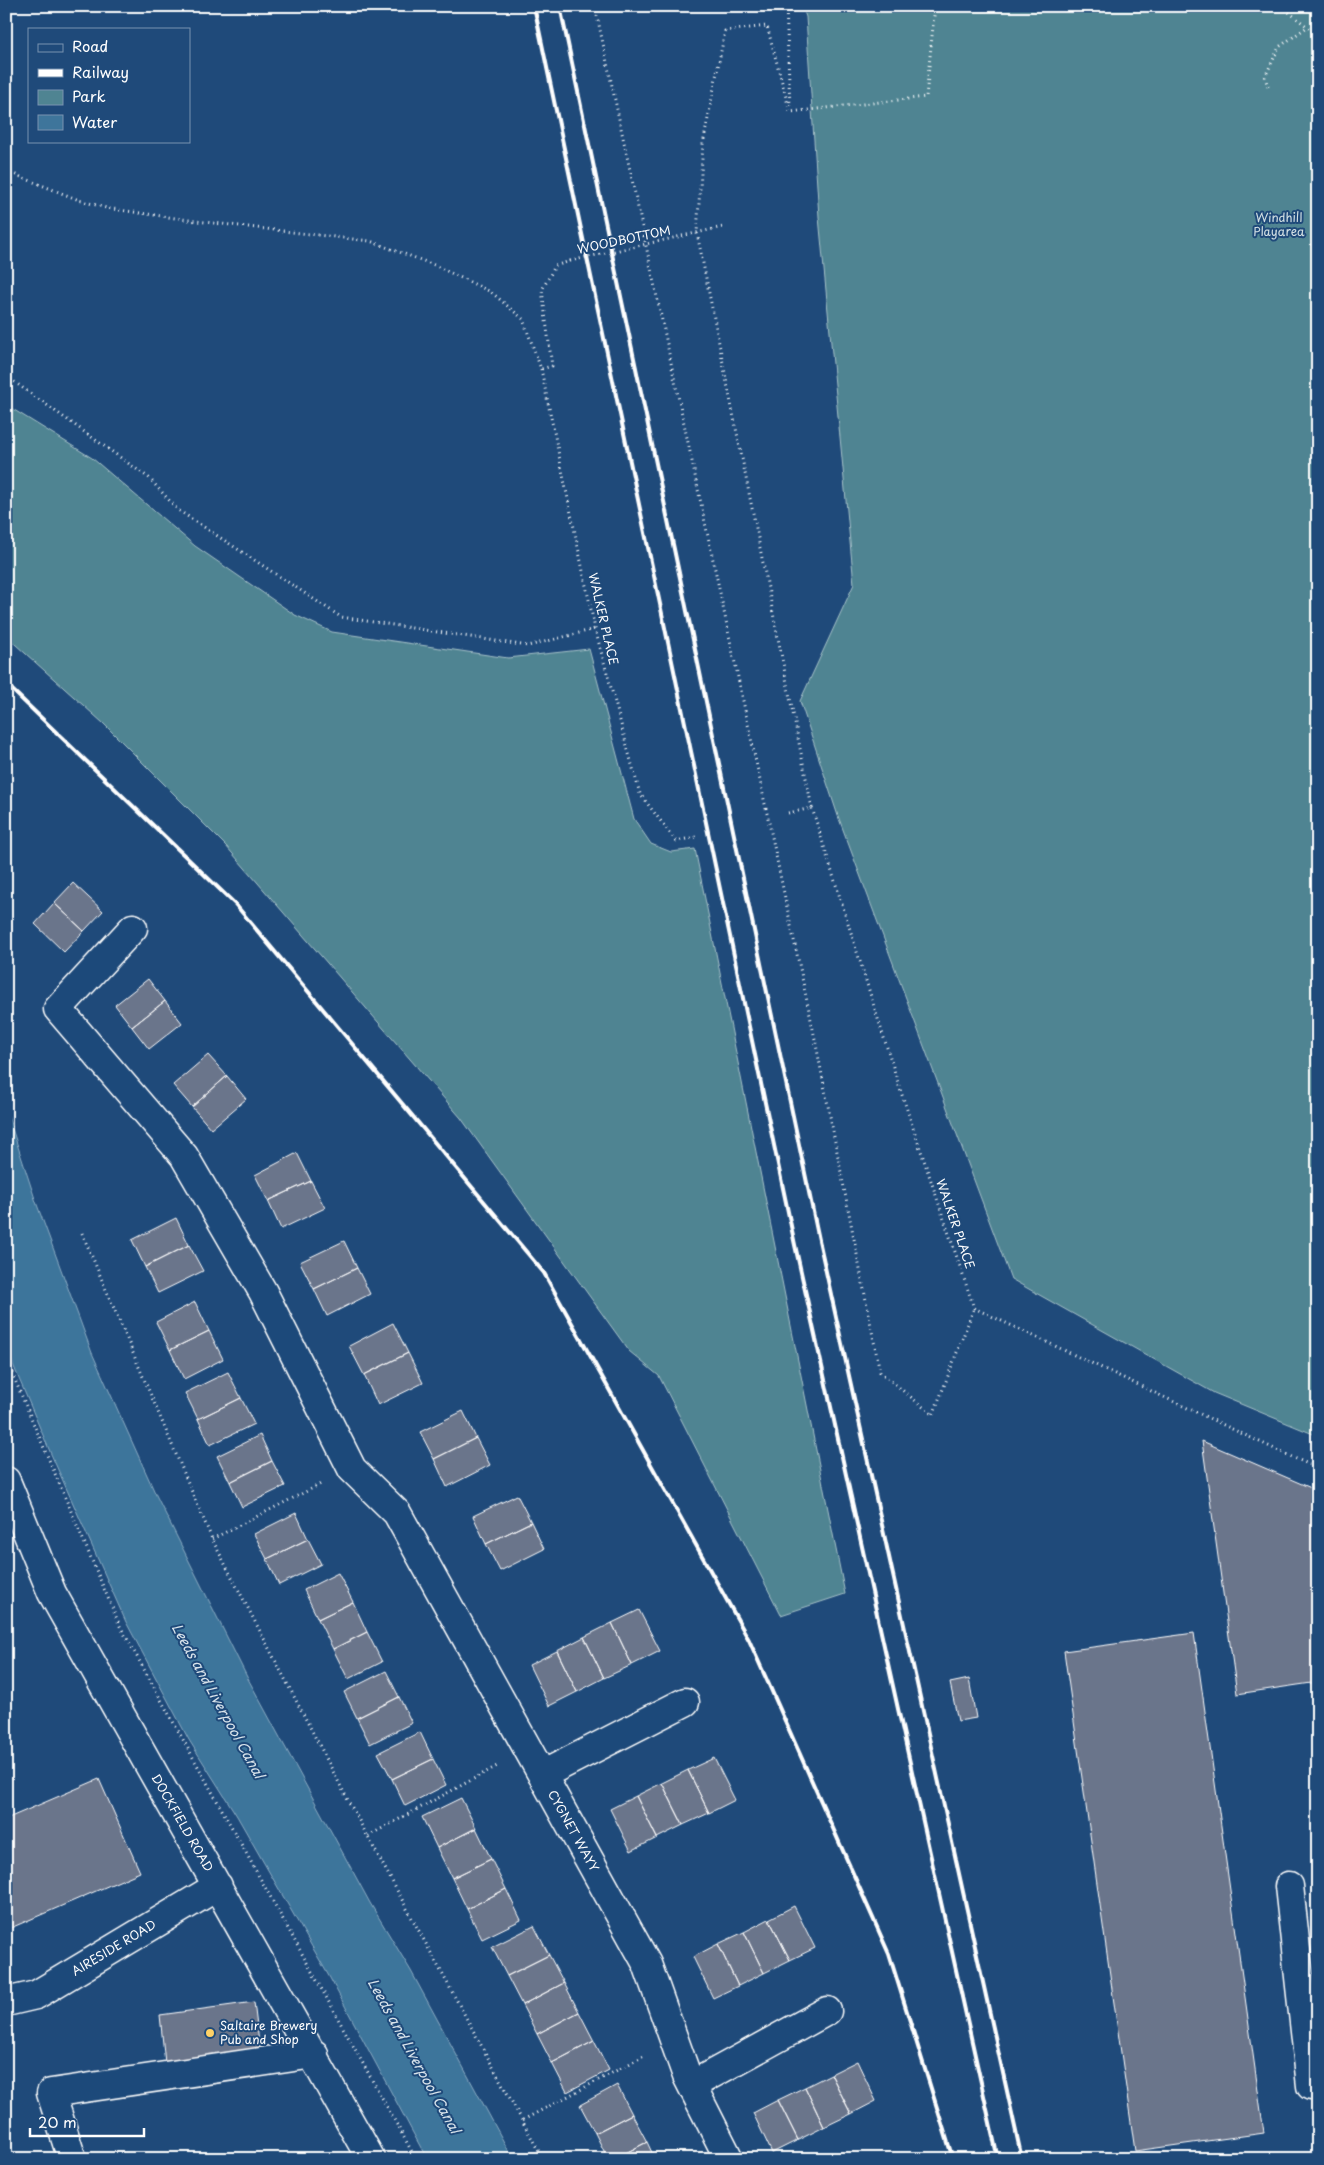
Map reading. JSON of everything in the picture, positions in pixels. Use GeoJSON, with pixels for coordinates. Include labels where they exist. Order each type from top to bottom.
{"type":"FeatureCollection","features":[{"type":"Feature","properties":{"kind":"street","name":"CYGNET WAYY"},"geometry":{"type":"LineString","coordinates":[[133,928],[58,1009],[184,1156],[263,1292],[352,1469],[397,1513],[646,1964],[692,2085],[730,2159]]}},
{"type":"Feature","properties":{"kind":"street","name":"DOCKFIELD ROAD"},"geometry":{"type":"LineString","coordinates":[[6,1481],[52,1593],[314,2054],[371,2159]]}},
{"type":"Feature","properties":{"kind":"street"},"geometry":{"type":"LineString","coordinates":[[542,1775],[685,1702]]}},
{"type":"Feature","properties":{"kind":"street","name":"AIRESIDE ROAD"},"geometry":{"type":"LineString","coordinates":[[6,2002],[36,1995],[218,1886]]}},
{"type":"Feature","properties":{"kind":"street"},"geometry":{"type":"LineString","coordinates":[[1289,1886],[1311,2086],[1318,2085]]}},
{"type":"Feature","properties":{"kind":"street"},"geometry":{"type":"LineString","coordinates":[[692,2085],[826,2011]]}},
{"type":"Feature","properties":{"kind":"street"},"geometry":{"type":"LineString","coordinates":[[72,2159],[51,2093],[314,2054]]}},
{"type":"Feature","properties":{"kind":"path"},"geometry":{"type":"LineString","coordinates":[[595,6],[812,1024],[880,1372],[933,1415],[974,1308],[1318,1468]]}},
{"type":"Feature","properties":{"kind":"path"},"geometry":{"type":"LineString","coordinates":[[786,6],[790,112],[926,98],[935,6]]}},
{"type":"Feature","properties":{"kind":"path"},"geometry":{"type":"LineString","coordinates":[[1281,6],[1318,35]]}},
{"type":"Feature","properties":{"kind":"path","name":"WALKER PLACE"},"geometry":{"type":"LineString","coordinates":[[790,112],[767,26],[725,31],[703,144],[698,232],[812,808],[899,1086],[974,1308]]}},
{"type":"Feature","properties":{"kind":"path"},"geometry":{"type":"LineString","coordinates":[[1268,87],[1265,77],[1279,47],[1307,27]]}},
{"type":"Feature","properties":{"kind":"path","name":"WALKER PLACE"},"geometry":{"type":"LineString","coordinates":[[6,171],[79,200],[106,208],[196,221],[370,241],[434,265],[491,292],[523,319],[541,369],[595,629],[640,794],[676,841],[696,838]]}},
{"type":"Feature","properties":{"kind":"path","name":"WOODBOTTOM"},"geometry":{"type":"LineString","coordinates":[[541,369],[552,366],[542,290],[555,266],[723,227]]}},
{"type":"Feature","properties":{"kind":"path"},"geometry":{"type":"LineString","coordinates":[[6,376],[104,444],[148,478],[178,510],[341,617],[528,646],[595,629]]}},
{"type":"Feature","properties":{"kind":"path"},"geometry":{"type":"LineString","coordinates":[[788,813],[812,808]]}},
{"type":"Feature","properties":{"kind":"path"},"geometry":{"type":"LineString","coordinates":[[82,1233],[212,1539],[368,1836],[543,2159]]}},
{"type":"Feature","properties":{"kind":"path"},"geometry":{"type":"LineString","coordinates":[[6,1359],[120,1626],[416,2159]]}},
{"type":"Feature","properties":{"kind":"path"},"geometry":{"type":"LineString","coordinates":[[212,1539],[352,1469]]}},
{"type":"Feature","properties":{"kind":"path"},"geometry":{"type":"LineString","coordinates":[[368,1836],[528,1749]]}},
{"type":"Feature","properties":{"kind":"path"},"geometry":{"type":"LineString","coordinates":[[523,2120],[674,2040]]}},
{"type":"Feature","properties":{"kind":"green space","name":"Windhill Playarea"},"geometry":{"type":"Polygon","coordinates":[[[802,6],[1308,6],[1318,15],[1318,1436],[1214,1393],[1011,1279],[838,816],[800,701],[854,584],[819,217],[806,17],[802,6]]]}},
{"type":"Feature","properties":{"kind":"green space"},"geometry":{"type":"Polygon","coordinates":[[[6,405],[92,458],[195,546],[295,615],[332,632],[508,658],[589,649],[634,819],[651,844],[671,852],[695,849],[845,1594],[781,1615],[659,1376],[629,1351],[461,1118],[226,846],[103,723],[6,636],[6,405]]]}},
{"type":"Feature","properties":{"kind":"water","name":"Leeds and Liverpool Canal"},"geometry":{"type":"Polygon","coordinates":[[[6,1110],[36,1202],[92,1353],[156,1495],[247,1677],[370,1903],[411,1971],[513,2159],[427,2159],[330,1978],[237,1816],[189,1740],[126,1622],[51,1454],[6,1344],[6,1110]]]}},
{"type":"Feature","properties":{"kind":"building"},"geometry":{"type":"Polygon","coordinates":[[[73,883],[103,911],[84,931],[54,903],[73,883]]]}},
{"type":"Feature","properties":{"kind":"building"},"geometry":{"type":"Polygon","coordinates":[[[54,903],[84,931],[64,952],[35,924],[54,903]]]}},
{"type":"Feature","properties":{"kind":"building"},"geometry":{"type":"Polygon","coordinates":[[[148,979],[165,1001],[132,1027],[115,1005],[148,979]]]}},
{"type":"Feature","properties":{"kind":"building"},"geometry":{"type":"Polygon","coordinates":[[[165,1001],[182,1023],[149,1049],[132,1027],[165,1001]]]}},
{"type":"Feature","properties":{"kind":"building"},"geometry":{"type":"Polygon","coordinates":[[[208,1055],[227,1076],[192,1107],[173,1085],[208,1055]]]}},
{"type":"Feature","properties":{"kind":"building"},"geometry":{"type":"Polygon","coordinates":[[[227,1076],[246,1099],[211,1129],[192,1107],[227,1076]]]}},
{"type":"Feature","properties":{"kind":"building"},"geometry":{"type":"Polygon","coordinates":[[[297,1153],[311,1181],[268,1201],[255,1175],[297,1153]]]}},
{"type":"Feature","properties":{"kind":"building"},"geometry":{"type":"Polygon","coordinates":[[[311,1181],[325,1208],[281,1229],[268,1201],[311,1181]]]}},
{"type":"Feature","properties":{"kind":"building"},"geometry":{"type":"Polygon","coordinates":[[[176,1218],[189,1245],[145,1267],[132,1240],[176,1218]]]}},
{"type":"Feature","properties":{"kind":"building"},"geometry":{"type":"Polygon","coordinates":[[[344,1241],[357,1268],[314,1289],[300,1262],[344,1241]]]}},
{"type":"Feature","properties":{"kind":"building"},"geometry":{"type":"Polygon","coordinates":[[[189,1245],[203,1271],[158,1293],[145,1267],[189,1245]]]}},
{"type":"Feature","properties":{"kind":"building"},"geometry":{"type":"Polygon","coordinates":[[[357,1268],[370,1294],[327,1316],[314,1289],[357,1268]]]}},
{"type":"Feature","properties":{"kind":"building"},"geometry":{"type":"Polygon","coordinates":[[[195,1302],[209,1331],[170,1350],[156,1322],[195,1302]]]}},
{"type":"Feature","properties":{"kind":"building"},"geometry":{"type":"Polygon","coordinates":[[[393,1323],[408,1353],[364,1375],[349,1346],[393,1323]]]}},
{"type":"Feature","properties":{"kind":"building"},"geometry":{"type":"Polygon","coordinates":[[[209,1331],[223,1359],[184,1379],[170,1350],[209,1331]]]}},
{"type":"Feature","properties":{"kind":"building"},"geometry":{"type":"Polygon","coordinates":[[[408,1353],[423,1383],[378,1405],[364,1375],[408,1353]]]}},
{"type":"Feature","properties":{"kind":"building"},"geometry":{"type":"Polygon","coordinates":[[[228,1372],[241,1398],[198,1419],[185,1393],[228,1372]]]}},
{"type":"Feature","properties":{"kind":"building"},"geometry":{"type":"Polygon","coordinates":[[[241,1398],[254,1424],[210,1445],[198,1419],[241,1398]]]}},
{"type":"Feature","properties":{"kind":"building"},"geometry":{"type":"Polygon","coordinates":[[[463,1411],[476,1438],[434,1459],[420,1432],[463,1411]]]}},
{"type":"Feature","properties":{"kind":"building"},"geometry":{"type":"Polygon","coordinates":[[[260,1435],[272,1461],[230,1482],[217,1456],[260,1435]]]}},
{"type":"Feature","properties":{"kind":"building"},"geometry":{"type":"Polygon","coordinates":[[[476,1438],[490,1465],[447,1487],[434,1459],[476,1438]]]}},
{"type":"Feature","properties":{"kind":"building"},"geometry":{"type":"Polygon","coordinates":[[[1202,1441],[1318,1491],[1318,1682],[1237,1694],[1202,1441]]]}},
{"type":"Feature","properties":{"kind":"building"},"geometry":{"type":"Polygon","coordinates":[[[272,1461],[285,1486],[242,1507],[230,1482],[272,1461]]]}},
{"type":"Feature","properties":{"kind":"building"},"geometry":{"type":"Polygon","coordinates":[[[517,1495],[531,1522],[486,1544],[473,1516],[517,1495]]]}},
{"type":"Feature","properties":{"kind":"building"},"geometry":{"type":"Polygon","coordinates":[[[296,1513],[308,1539],[267,1559],[254,1534],[296,1513]]]}},
{"type":"Feature","properties":{"kind":"building"},"geometry":{"type":"Polygon","coordinates":[[[531,1522],[544,1549],[500,1571],[486,1544],[531,1522]]]}},
{"type":"Feature","properties":{"kind":"building"},"geometry":{"type":"Polygon","coordinates":[[[308,1539],[321,1564],[279,1585],[267,1559],[308,1539]]]}},
{"type":"Feature","properties":{"kind":"building"},"geometry":{"type":"Polygon","coordinates":[[[338,1573],[353,1602],[318,1619],[304,1590],[338,1573]]]}},
{"type":"Feature","properties":{"kind":"building"},"geometry":{"type":"Polygon","coordinates":[[[353,1602],[367,1632],[333,1649],[318,1619],[353,1602]]]}},
{"type":"Feature","properties":{"kind":"building"},"geometry":{"type":"Polygon","coordinates":[[[639,1610],[660,1651],[632,1665],[612,1623],[639,1610]]]}},
{"type":"Feature","properties":{"kind":"building"},"geometry":{"type":"Polygon","coordinates":[[[612,1623],[632,1665],[604,1678],[584,1637],[612,1623]]]}},
{"type":"Feature","properties":{"kind":"building"},"geometry":{"type":"Polygon","coordinates":[[[367,1632],[382,1662],[348,1679],[333,1649],[367,1632]]]}},
{"type":"Feature","properties":{"kind":"building"},"geometry":{"type":"Polygon","coordinates":[[[1194,1633],[1264,2133],[1135,2151],[1064,1651],[1194,1633]]]}},
{"type":"Feature","properties":{"kind":"building"},"geometry":{"type":"Polygon","coordinates":[[[584,1637],[604,1678],[577,1692],[557,1651],[584,1637]]]}},
{"type":"Feature","properties":{"kind":"building"},"geometry":{"type":"Polygon","coordinates":[[[557,1651],[577,1692],[549,1706],[529,1665],[557,1651]]]}},
{"type":"Feature","properties":{"kind":"building"},"geometry":{"type":"Polygon","coordinates":[[[386,1671],[399,1697],[357,1718],[344,1692],[386,1671]]]}},
{"type":"Feature","properties":{"kind":"building"},"geometry":{"type":"Polygon","coordinates":[[[969,1679],[976,1718],[958,1721],[950,1683],[969,1679]]]}},
{"type":"Feature","properties":{"kind":"building"},"geometry":{"type":"Polygon","coordinates":[[[399,1697],[412,1723],[370,1744],[357,1718],[399,1697]]]}},
{"type":"Feature","properties":{"kind":"building"},"geometry":{"type":"Polygon","coordinates":[[[420,1732],[433,1759],[392,1779],[378,1753],[420,1732]]]}},
{"type":"Feature","properties":{"kind":"building"},"geometry":{"type":"Polygon","coordinates":[[[714,1758],[735,1800],[709,1813],[688,1770],[714,1758]]]}},
{"type":"Feature","properties":{"kind":"building"},"geometry":{"type":"Polygon","coordinates":[[[433,1759],[446,1785],[405,1806],[392,1779],[433,1759]]]}},
{"type":"Feature","properties":{"kind":"building"},"geometry":{"type":"Polygon","coordinates":[[[688,1770],[709,1813],[683,1825],[662,1783],[688,1770]]]}},
{"type":"Feature","properties":{"kind":"building"},"geometry":{"type":"Polygon","coordinates":[[[99,1779],[140,1872],[6,1930],[6,1819],[99,1779]]]}},
{"type":"Feature","properties":{"kind":"building"},"geometry":{"type":"Polygon","coordinates":[[[662,1783],[683,1825],[657,1838],[636,1796],[662,1783]]]}},
{"type":"Feature","properties":{"kind":"building"},"geometry":{"type":"Polygon","coordinates":[[[636,1796],[657,1838],[631,1851],[610,1809],[636,1796]]]}},
{"type":"Feature","properties":{"kind":"building"},"geometry":{"type":"Polygon","coordinates":[[[461,1798],[476,1828],[437,1848],[422,1817],[461,1798]]]}},
{"type":"Feature","properties":{"kind":"building"},"geometry":{"type":"Polygon","coordinates":[[[476,1828],[491,1859],[452,1878],[437,1848],[476,1828]]]}},
{"type":"Feature","properties":{"kind":"building"},"geometry":{"type":"Polygon","coordinates":[[[491,1859],[506,1889],[467,1909],[452,1878],[491,1859]]]}},
{"type":"Feature","properties":{"kind":"building"},"geometry":{"type":"Polygon","coordinates":[[[506,1889],[521,1920],[482,1939],[467,1909],[506,1889]]]}},
{"type":"Feature","properties":{"kind":"building"},"geometry":{"type":"Polygon","coordinates":[[[794,1906],[815,1948],[790,1960],[769,1919],[794,1906]]]}},
{"type":"Feature","properties":{"kind":"building"},"geometry":{"type":"Polygon","coordinates":[[[769,1919],[790,1960],[764,1973],[744,1932],[769,1919]]]}},
{"type":"Feature","properties":{"kind":"building"},"geometry":{"type":"Polygon","coordinates":[[[534,1926],[549,1955],[507,1976],[492,1947],[534,1926]]]}},
{"type":"Feature","properties":{"kind":"building"},"geometry":{"type":"Polygon","coordinates":[[[744,1932],[764,1973],[738,1986],[718,1944],[744,1932]]]}},
{"type":"Feature","properties":{"kind":"building"},"geometry":{"type":"Polygon","coordinates":[[[718,1944],[738,1986],[713,1998],[693,1957],[718,1944]]]}},
{"type":"Feature","properties":{"kind":"building"},"geometry":{"type":"Polygon","coordinates":[[[549,1955],[564,1983],[522,2005],[507,1976],[549,1955]]]}},
{"type":"Feature","properties":{"kind":"building"},"geometry":{"type":"Polygon","coordinates":[[[564,1983],[579,2012],[537,2034],[522,2005],[564,1983]]]}},
{"type":"Feature","properties":{"kind":"building","name":"Saltaire Brewery Pub and Shop"},"geometry":{"type":"Polygon","coordinates":[[[254,2002],[260,2051],[165,2063],[160,2015],[254,2002]]]}},
{"type":"Feature","properties":{"kind":"building"},"geometry":{"type":"Polygon","coordinates":[[[579,2012],[594,2041],[552,2063],[537,2034],[579,2012]]]}},
{"type":"Feature","properties":{"kind":"building"},"geometry":{"type":"Polygon","coordinates":[[[594,2041],[609,2070],[567,2092],[552,2063],[594,2041]]]}},
{"type":"Feature","properties":{"kind":"building"},"geometry":{"type":"Polygon","coordinates":[[[857,2061],[876,2101],[851,2114],[831,2074],[857,2061]]]}},
{"type":"Feature","properties":{"kind":"building"},"geometry":{"type":"Polygon","coordinates":[[[831,2074],[851,2114],[824,2127],[805,2087],[831,2074]]]}},
{"type":"Feature","properties":{"kind":"building"},"geometry":{"type":"Polygon","coordinates":[[[617,2085],[632,2114],[595,2133],[580,2105],[617,2085]]]}},
{"type":"Feature","properties":{"kind":"building"},"geometry":{"type":"Polygon","coordinates":[[[805,2087],[824,2127],[798,2140],[778,2100],[805,2087]]]}},
{"type":"Feature","properties":{"kind":"building"},"geometry":{"type":"Polygon","coordinates":[[[778,2100],[798,2140],[772,2153],[753,2113],[778,2100]]]}},
{"type":"Feature","properties":{"kind":"building"},"geometry":{"type":"Polygon","coordinates":[[[632,2114],[647,2142],[614,2159],[608,2159],[595,2133],[632,2114]]]}},
{"type":"Feature","properties":{"kind":"building"},"geometry":{"type":"Polygon","coordinates":[[[647,2142],[655,2159],[614,2159],[647,2142]]]}},
{"type":"Feature","properties":{"kind":"railway"},"geometry":{"type":"LineString","coordinates":[[534,6],[795,1245],[998,2159]]}},
{"type":"Feature","properties":{"kind":"railway"},"geometry":{"type":"LineString","coordinates":[[560,6],[819,1240],[1022,2159]]}},
{"type":"Feature","properties":{"kind":"railway"},"geometry":{"type":"LineString","coordinates":[[6,684],[235,904],[544,1273],[749,1640],[889,1954],[953,2159]]}},
{"type":"Feature","properties":{"kind":"place","name":"Saltaire Brewery Pub and Shop"},"geometry":{"type":"Point","coordinates":[210,2033]}}]}
